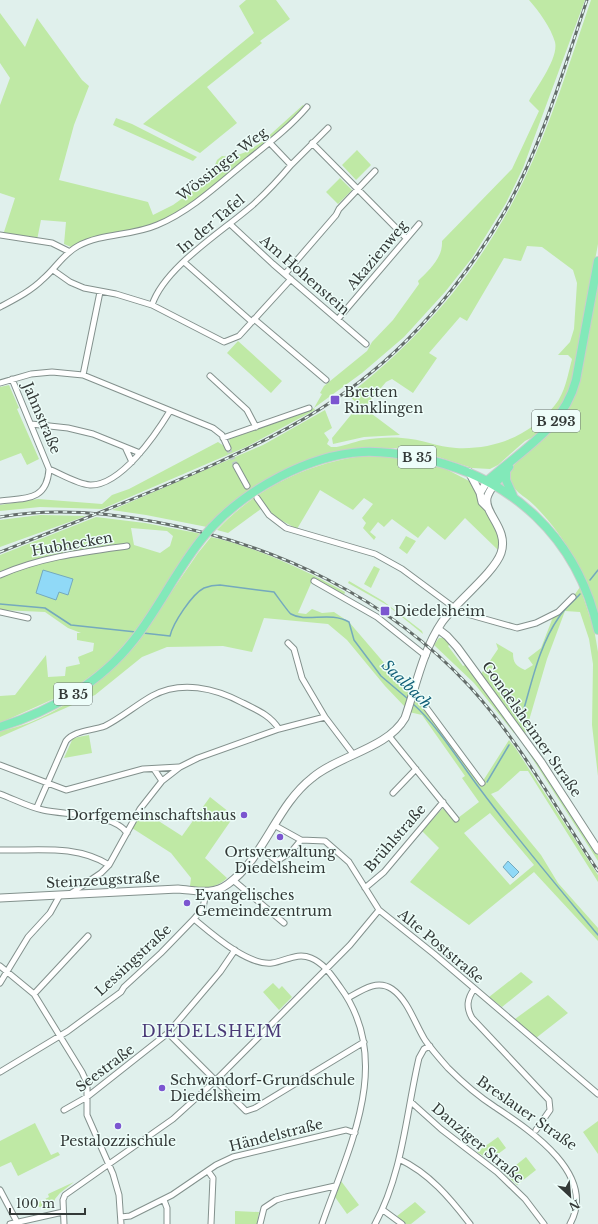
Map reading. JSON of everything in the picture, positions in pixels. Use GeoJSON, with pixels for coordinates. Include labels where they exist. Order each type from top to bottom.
{"type":"FeatureCollection","features":[{"type":"Feature","properties":{"kind":"main road","name":"B 293"},"geometry":{"type":"LineString","coordinates":[[490,483],[514,459],[549,430],[559,418],[572,394],[598,261]]}},
{"type":"Feature","properties":{"kind":"main road","name":"B 35"},"geometry":{"type":"LineString","coordinates":[[0,727],[42,711],[77,691],[107,668],[133,641],[187,558],[211,528],[229,510],[259,489],[311,464],[346,454],[378,452],[432,460],[472,473],[513,497],[547,527],[557,539],[576,568],[588,596],[598,630]]}},
{"type":"Feature","properties":{"kind":"main road","name":"B 293"},"geometry":{"type":"LineString","coordinates":[[472,473],[503,470]]}},
{"type":"Feature","properties":{"kind":"main road"},"geometry":{"type":"LineString","coordinates":[[503,470],[513,497]]}},
{"type":"Feature","properties":{"kind":"street","name":"Wössinger Weg"},"geometry":{"type":"LineString","coordinates":[[68,252],[90,240],[144,230],[170,219],[203,196],[270,143],[298,118],[307,107]]}},
{"type":"Feature","properties":{"kind":"street","name":"In der Tafel"},"geometry":{"type":"LineString","coordinates":[[152,304],[155,296],[184,262],[255,203],[328,128]]}},
{"type":"Feature","properties":{"kind":"street"},"geometry":{"type":"LineString","coordinates":[[270,143],[291,165]]}},
{"type":"Feature","properties":{"kind":"street"},"geometry":{"type":"LineString","coordinates":[[312,143],[406,238]]}},
{"type":"Feature","properties":{"kind":"street"},"geometry":{"type":"LineString","coordinates":[[285,274],[336,215],[338,209],[375,171]]}},
{"type":"Feature","properties":{"kind":"street","name":"Am Hohenstein"},"geometry":{"type":"LineString","coordinates":[[230,224],[366,344]]}},
{"type":"Feature","properties":{"kind":"street","name":"Akazienweg"},"geometry":{"type":"LineString","coordinates":[[338,319],[419,224]]}},
{"type":"Feature","properties":{"kind":"street"},"geometry":{"type":"LineString","coordinates":[[0,235],[52,242],[68,252],[53,270],[32,288],[0,307]]}},
{"type":"Feature","properties":{"kind":"street"},"geometry":{"type":"LineString","coordinates":[[184,262],[326,380]]}},
{"type":"Feature","properties":{"kind":"street"},"geometry":{"type":"LineString","coordinates":[[53,270],[70,282],[100,292],[116,294],[152,304],[224,342],[239,336],[291,279]]}},
{"type":"Feature","properties":{"kind":"street"},"geometry":{"type":"LineString","coordinates":[[83,375],[100,292]]}},
{"type":"Feature","properties":{"kind":"street"},"geometry":{"type":"LineString","coordinates":[[0,383],[12,379],[52,372],[83,375],[213,428],[223,438],[228,448]]}},
{"type":"Feature","properties":{"kind":"street"},"geometry":{"type":"LineString","coordinates":[[210,376],[247,410],[256,427]]}},
{"type":"Feature","properties":{"kind":"street","name":"Jahnstraße"},"geometry":{"type":"LineString","coordinates":[[12,379],[49,469],[85,484],[95,484],[112,477],[132,462],[159,429],[170,411]]}},
{"type":"Feature","properties":{"kind":"street"},"geometry":{"type":"LineString","coordinates":[[223,438],[309,408]]}},
{"type":"Feature","properties":{"kind":"street"},"geometry":{"type":"LineString","coordinates":[[31,424],[68,428],[93,434],[119,443],[126,448],[140,453]]}},
{"type":"Feature","properties":{"kind":"street"},"geometry":{"type":"LineString","coordinates":[[126,448],[132,462]]}},
{"type":"Feature","properties":{"kind":"street"},"geometry":{"type":"LineString","coordinates":[[236,466],[247,486]]}},
{"type":"Feature","properties":{"kind":"street"},"geometry":{"type":"LineString","coordinates":[[0,501],[32,496],[41,492],[48,483],[49,469]]}},
{"type":"Feature","properties":{"kind":"street"},"geometry":{"type":"LineString","coordinates":[[472,473],[482,502],[489,509]]}},
{"type":"Feature","properties":{"kind":"street"},"geometry":{"type":"LineString","coordinates":[[480,493],[490,483]]}},
{"type":"Feature","properties":{"kind":"street"},"geometry":{"type":"LineString","coordinates":[[206,892],[221,888],[233,880],[260,848],[295,794],[312,777],[389,736],[399,726],[407,710],[426,656],[438,629],[453,608],[493,566],[501,552],[501,532],[489,509],[487,498],[490,483]]}},
{"type":"Feature","properties":{"kind":"street"},"geometry":{"type":"LineString","coordinates":[[257,498],[269,515],[286,528],[375,554],[403,570],[460,612],[517,628],[536,623],[558,612],[573,597]]}},
{"type":"Feature","properties":{"kind":"street","name":"Hubhecken"},"geometry":{"type":"LineString","coordinates":[[0,574],[58,556],[127,546]]}},
{"type":"Feature","properties":{"kind":"street"},"geometry":{"type":"LineString","coordinates":[[314,581],[377,617],[426,656]]}},
{"type":"Feature","properties":{"kind":"street"},"geometry":{"type":"LineString","coordinates":[[0,612],[28,618]]}},
{"type":"Feature","properties":{"kind":"street","name":"Gondelsheimer Straße"},"geometry":{"type":"LineString","coordinates":[[438,629],[452,641],[541,762],[598,850]]}},
{"type":"Feature","properties":{"kind":"street"},"geometry":{"type":"LineString","coordinates":[[288,643],[294,649],[302,678],[325,717],[353,754]]}},
{"type":"Feature","properties":{"kind":"street"},"geometry":{"type":"LineString","coordinates":[[37,807],[66,741],[71,735],[105,725],[153,695],[169,689],[196,688],[233,697],[272,719],[279,730]]}},
{"type":"Feature","properties":{"kind":"street"},"geometry":{"type":"LineString","coordinates":[[412,694],[482,783]]}},
{"type":"Feature","properties":{"kind":"street"},"geometry":{"type":"LineString","coordinates":[[69,894],[101,873],[109,865],[140,810],[162,781],[180,767],[198,758],[279,730],[325,717]]}},
{"type":"Feature","properties":{"kind":"street","name":"Brühlstraße"},"geometry":{"type":"LineString","coordinates":[[389,736],[456,819]]}},
{"type":"Feature","properties":{"kind":"street"},"geometry":{"type":"LineString","coordinates":[[0,765],[66,790],[143,769],[180,767]]}},
{"type":"Feature","properties":{"kind":"street"},"geometry":{"type":"LineString","coordinates":[[154,769],[162,781]]}},
{"type":"Feature","properties":{"kind":"street"},"geometry":{"type":"LineString","coordinates":[[393,793],[416,769]]}},
{"type":"Feature","properties":{"kind":"street"},"geometry":{"type":"LineString","coordinates":[[0,794],[37,807],[41,810],[96,818],[119,826],[127,833]]}},
{"type":"Feature","properties":{"kind":"street","name":"Brühlstraße"},"geometry":{"type":"LineString","coordinates":[[365,888],[384,872],[442,802]]}},
{"type":"Feature","properties":{"kind":"street","name":"Alte Poststraße"},"geometry":{"type":"LineString","coordinates":[[274,825],[301,840],[325,841],[349,862],[379,910],[598,1094]]}},
{"type":"Feature","properties":{"kind":"street"},"geometry":{"type":"LineString","coordinates":[[260,848],[277,861],[291,852],[301,840]]}},
{"type":"Feature","properties":{"kind":"street"},"geometry":{"type":"LineString","coordinates":[[0,850],[52,849],[79,852],[98,858],[109,865]]}},
{"type":"Feature","properties":{"kind":"street"},"geometry":{"type":"LineString","coordinates":[[233,880],[284,923]]}},
{"type":"Feature","properties":{"kind":"street","name":"Steinzeugstraße"},"geometry":{"type":"LineString","coordinates":[[0,898],[178,888],[206,892]]}},
{"type":"Feature","properties":{"kind":"street","name":"Lessingstraße"},"geometry":{"type":"LineString","coordinates":[[0,1072],[60,1035],[121,992],[124,987],[161,953],[204,908],[206,892]]}},
{"type":"Feature","properties":{"kind":"street"},"geometry":{"type":"LineString","coordinates":[[0,983],[28,937],[50,913],[60,895]]}},
{"type":"Feature","properties":{"kind":"street"},"geometry":{"type":"LineString","coordinates":[[64,1224],[63,1200],[66,1195],[173,1119],[215,1081],[350,945],[379,910]]}},
{"type":"Feature","properties":{"kind":"street"},"geometry":{"type":"LineString","coordinates":[[194,919],[235,950],[252,959],[272,963],[292,957],[308,957],[319,962],[327,968],[352,1005],[364,1042],[366,1076],[363,1101],[355,1133],[322,1224]]}},
{"type":"Feature","properties":{"kind":"street"},"geometry":{"type":"LineString","coordinates":[[34,994],[88,936]]}},
{"type":"Feature","properties":{"kind":"street","name":"Seestraße"},"geometry":{"type":"LineString","coordinates":[[64,1110],[87,1097],[168,1033],[220,972],[235,950]]}},
{"type":"Feature","properties":{"kind":"street"},"geometry":{"type":"LineString","coordinates":[[0,966],[8,971],[34,994],[82,1072],[86,1083],[87,1115],[109,1164],[118,1194],[121,1224]]}},
{"type":"Feature","properties":{"kind":"street","name":"Breslauer Straße"},"geometry":{"type":"LineString","coordinates":[[348,998],[374,985],[386,986],[392,989],[401,998],[430,1046],[450,1069],[493,1106],[536,1130],[548,1139]]}},
{"type":"Feature","properties":{"kind":"street"},"geometry":{"type":"LineString","coordinates":[[474,990],[468,1001],[468,1009],[472,1018],[549,1100],[550,1110],[536,1130]]}},
{"type":"Feature","properties":{"kind":"street"},"geometry":{"type":"LineString","coordinates":[[168,1033],[240,1107],[246,1111],[249,1111],[364,1042]]}},
{"type":"Feature","properties":{"kind":"street"},"geometry":{"type":"LineString","coordinates":[[375,1224],[383,1210],[399,1159],[419,1058],[424,1049],[430,1046]]}},
{"type":"Feature","properties":{"kind":"street","name":"Danziger Straße"},"geometry":{"type":"LineString","coordinates":[[411,1102],[441,1129],[496,1172],[525,1199],[544,1224]]}},
{"type":"Feature","properties":{"kind":"street","name":"Händelstraße"},"geometry":{"type":"LineString","coordinates":[[121,1217],[130,1216],[164,1200],[188,1186],[223,1161],[244,1153],[346,1130],[355,1133]]}},
{"type":"Feature","properties":{"kind":"street"},"geometry":{"type":"LineString","coordinates":[[399,1159],[421,1173],[439,1188],[470,1224]]}},
{"type":"Feature","properties":{"kind":"street"},"geometry":{"type":"LineString","coordinates":[[208,1171],[213,1178],[211,1224]]}},
{"type":"Feature","properties":{"kind":"street"},"geometry":{"type":"LineString","coordinates":[[260,1224],[264,1208],[276,1200],[335,1186]]}},
{"type":"Feature","properties":{"kind":"street"},"geometry":{"type":"LineString","coordinates":[[0,1190],[17,1222]]}},
{"type":"Feature","properties":{"kind":"street"},"geometry":{"type":"LineString","coordinates":[[164,1200],[167,1208],[167,1224]]}},
{"type":"Feature","properties":{"kind":"street"},"geometry":{"type":"LineString","coordinates":[[383,1210],[402,1224]]}},
{"type":"Feature","properties":{"kind":"street"},"geometry":{"type":"LineString","coordinates":[[10,1224],[63,1212]]}},
{"type":"Feature","properties":{"kind":"street"},"geometry":{"type":"LineString","coordinates":[[570,1224],[581,1213]]}},
{"type":"Feature","properties":{"kind":"green space"},"geometry":{"type":"Polygon","coordinates":[[[246,0],[276,0],[290,19],[260,41],[262,43],[207,87],[237,123],[200,153],[143,124],[254,33],[239,6],[246,0]]]}},
{"type":"Feature","properties":{"kind":"green space"},"geometry":{"type":"Polygon","coordinates":[[[529,0],[585,0],[523,168],[506,203],[472,258],[445,292],[404,337],[362,373],[314,408],[322,394],[320,393],[324,386],[367,351],[372,342],[393,320],[419,284],[418,281],[431,268],[438,258],[442,247],[442,241],[512,169],[539,111],[529,101],[554,56],[555,49],[555,42],[548,25],[529,0]]]}},
{"type":"Feature","properties":{"kind":"green space"},"geometry":{"type":"Polygon","coordinates":[[[591,0],[598,0],[598,244],[573,379],[564,404],[551,421],[535,436],[525,441],[498,465],[490,469],[472,468],[432,455],[395,448],[347,450],[287,471],[256,485],[227,507],[207,527],[112,510],[263,445],[325,410],[332,428],[324,433],[329,440],[327,444],[331,447],[377,438],[409,439],[456,448],[485,446],[498,443],[523,432],[535,425],[545,416],[555,405],[561,395],[566,383],[572,359],[568,355],[558,355],[570,342],[574,329],[577,283],[573,270],[542,247],[527,246],[521,261],[504,258],[467,321],[460,317],[429,353],[437,358],[413,393],[392,379],[386,382],[364,408],[400,435],[364,437],[333,444],[332,438],[359,405],[348,395],[401,350],[448,299],[489,243],[507,213],[523,182],[542,138],[560,92],[591,0]]]}},
{"type":"Feature","properties":{"kind":"green space"},"geometry":{"type":"Polygon","coordinates":[[[0,13],[25,47],[37,18],[82,80],[89,86],[74,125],[59,180],[148,202],[153,215],[173,205],[194,190],[213,170],[217,160],[222,156],[232,157],[246,152],[262,142],[303,105],[306,108],[251,156],[187,207],[167,219],[144,228],[94,239],[71,247],[64,244],[66,222],[41,220],[37,240],[3,235],[15,198],[0,193],[0,105],[10,78],[0,63],[0,13]]]}},
{"type":"Feature","properties":{"kind":"green space"},"geometry":{"type":"Polygon","coordinates":[[[116,118],[132,124],[197,157],[193,161],[113,125],[116,118]]]}},
{"type":"Feature","properties":{"kind":"green space"},"geometry":{"type":"Polygon","coordinates":[[[357,150],[371,165],[356,180],[342,165],[357,150]]]}},
{"type":"Feature","properties":{"kind":"green space"},"geometry":{"type":"Polygon","coordinates":[[[340,178],[352,190],[338,204],[326,192],[340,178]]]}},
{"type":"Feature","properties":{"kind":"green space"},"geometry":{"type":"Polygon","coordinates":[[[598,277],[598,614],[587,584],[565,543],[535,506],[517,491],[512,483],[509,470],[563,417],[598,277]]]}},
{"type":"Feature","properties":{"kind":"green space"},"geometry":{"type":"Polygon","coordinates":[[[238,341],[282,381],[271,393],[227,353],[238,341]]]}},
{"type":"Feature","properties":{"kind":"green space"},"geometry":{"type":"Polygon","coordinates":[[[9,385],[19,408],[17,409],[39,459],[27,465],[21,453],[0,461],[0,387],[9,385]]]}},
{"type":"Feature","properties":{"kind":"green space"},"geometry":{"type":"Polygon","coordinates":[[[314,408],[315,410],[246,447],[102,509],[40,507],[0,511],[0,505],[38,499],[102,504],[112,495],[129,489],[218,442],[224,446],[230,443],[229,439],[314,408]]]}},
{"type":"Feature","properties":{"kind":"green space"},"geometry":{"type":"Polygon","coordinates":[[[363,456],[410,458],[444,468],[471,482],[498,532],[498,550],[465,518],[445,540],[428,526],[418,538],[392,519],[384,527],[378,522],[370,532],[376,537],[374,540],[363,528],[366,523],[362,518],[373,504],[364,498],[353,510],[320,490],[297,529],[275,517],[265,506],[228,533],[217,530],[248,502],[265,490],[284,480],[322,465],[363,456]]]}},
{"type":"Feature","properties":{"kind":"green space"},"geometry":{"type":"Polygon","coordinates":[[[40,515],[86,516],[0,547],[0,520],[40,515]]]}},
{"type":"Feature","properties":{"kind":"green space"},"geometry":{"type":"Polygon","coordinates":[[[96,517],[145,523],[202,534],[133,634],[108,663],[69,692],[0,723],[0,696],[15,695],[46,655],[48,677],[65,676],[66,667],[80,664],[78,657],[93,651],[94,643],[77,640],[77,633],[81,633],[68,628],[45,612],[0,610],[0,555],[96,517]],[[131,528],[134,545],[160,553],[170,546],[173,536],[167,531],[131,528]]]}},
{"type":"Feature","properties":{"kind":"green space"},"geometry":{"type":"Polygon","coordinates":[[[406,536],[416,541],[407,554],[399,548],[406,536]]]}},
{"type":"Feature","properties":{"kind":"green space"},"geometry":{"type":"Polygon","coordinates":[[[211,537],[263,553],[313,575],[345,592],[343,598],[312,581],[298,613],[306,614],[312,609],[322,613],[334,612],[349,622],[397,678],[397,681],[411,691],[406,708],[385,686],[347,640],[328,624],[264,618],[252,652],[223,646],[167,647],[142,657],[95,695],[0,737],[0,731],[39,719],[58,709],[77,697],[112,669],[140,640],[139,639],[198,553],[211,537]]]}},
{"type":"Feature","properties":{"kind":"green space"},"geometry":{"type":"Polygon","coordinates":[[[374,566],[380,569],[371,588],[364,584],[374,566]]]}},
{"type":"Feature","properties":{"kind":"green space"},"geometry":{"type":"Polygon","coordinates":[[[349,581],[383,601],[422,631],[423,634],[387,605],[348,583],[349,581]]]}},
{"type":"Feature","properties":{"kind":"green space"},"geometry":{"type":"Polygon","coordinates":[[[580,587],[594,629],[598,652],[598,776],[592,725],[593,664],[589,639],[580,612],[565,611],[547,659],[525,734],[481,674],[498,649],[496,643],[513,653],[514,662],[519,667],[525,670],[533,665],[528,658],[541,648],[555,612],[573,597],[580,587]]]}},
{"type":"Feature","properties":{"kind":"green space"},"geometry":{"type":"Polygon","coordinates":[[[439,638],[445,638],[451,643],[448,646],[463,666],[467,664],[515,731],[514,733],[474,683],[434,645],[439,638]]]}},
{"type":"Feature","properties":{"kind":"green space"},"geometry":{"type":"Polygon","coordinates":[[[414,695],[481,784],[509,740],[598,875],[598,882],[528,771],[520,771],[498,791],[491,794],[541,855],[558,883],[598,928],[598,941],[534,872],[469,925],[410,882],[439,848],[422,831],[443,808],[454,821],[479,802],[462,778],[465,776],[422,715],[409,712],[414,695]],[[490,813],[464,833],[510,885],[534,865],[490,813]]]}},
{"type":"Feature","properties":{"kind":"green space"},"geometry":{"type":"Polygon","coordinates":[[[516,733],[565,803],[598,855],[598,861],[516,733]]]}},
{"type":"Feature","properties":{"kind":"green space"},"geometry":{"type":"Polygon","coordinates":[[[89,735],[92,753],[64,758],[73,738],[89,735]]]}},
{"type":"Feature","properties":{"kind":"green space"},"geometry":{"type":"Polygon","coordinates":[[[210,797],[234,816],[205,858],[227,878],[223,882],[210,887],[190,886],[191,878],[171,853],[132,828],[143,811],[182,836],[210,797]]]}},
{"type":"Feature","properties":{"kind":"green space"},"geometry":{"type":"Polygon","coordinates":[[[521,972],[533,982],[502,1007],[489,997],[521,972]]]}},
{"type":"Feature","properties":{"kind":"green space"},"geometry":{"type":"Polygon","coordinates":[[[273,983],[279,989],[282,986],[292,997],[279,1010],[263,992],[273,983]]]}},
{"type":"Feature","properties":{"kind":"green space"},"geometry":{"type":"Polygon","coordinates":[[[548,995],[568,1013],[536,1038],[515,1019],[548,995]]]}},
{"type":"Feature","properties":{"kind":"green space"},"geometry":{"type":"Polygon","coordinates":[[[598,1121],[598,1154],[583,1132],[598,1121]]]}},
{"type":"Feature","properties":{"kind":"green space"},"geometry":{"type":"Polygon","coordinates":[[[35,1123],[51,1155],[58,1152],[60,1155],[18,1176],[11,1162],[0,1167],[0,1141],[35,1123]]]}},
{"type":"Feature","properties":{"kind":"green space"},"geometry":{"type":"Polygon","coordinates":[[[498,1137],[506,1148],[490,1160],[477,1152],[498,1137]]]}},
{"type":"Feature","properties":{"kind":"green space"},"geometry":{"type":"Polygon","coordinates":[[[526,1157],[536,1170],[517,1185],[505,1174],[526,1157]]]}},
{"type":"Feature","properties":{"kind":"green space"},"geometry":{"type":"Polygon","coordinates":[[[341,1181],[359,1205],[347,1214],[335,1197],[341,1181]]]}},
{"type":"Feature","properties":{"kind":"green space"},"geometry":{"type":"Polygon","coordinates":[[[74,1182],[55,1199],[53,1209],[44,1210],[43,1208],[37,1206],[37,1203],[49,1197],[48,1194],[74,1182]]]}},
{"type":"Feature","properties":{"kind":"green space"},"geometry":{"type":"Polygon","coordinates":[[[415,1202],[426,1212],[411,1224],[406,1224],[397,1216],[415,1202]]]}},
{"type":"Feature","properties":{"kind":"green space"},"geometry":{"type":"Polygon","coordinates":[[[235,1211],[259,1212],[257,1224],[235,1224],[235,1211]]]}},
{"type":"Feature","properties":{"kind":"water"},"geometry":{"type":"Polygon","coordinates":[[[43,570],[73,579],[68,595],[59,592],[56,600],[36,593],[43,570]]]}},
{"type":"Feature","properties":{"kind":"water"},"geometry":{"type":"Polygon","coordinates":[[[508,861],[519,872],[513,878],[503,867],[508,861]]]}},
{"type":"Feature","properties":{"kind":"waterway"},"geometry":{"type":"LineString","coordinates":[[590,580],[598,570]]}},
{"type":"Feature","properties":{"kind":"waterway","name":"Saalbach"},"geometry":{"type":"LineString","coordinates":[[143,633],[170,636],[175,624],[189,602],[199,591],[206,587],[220,585],[274,592],[291,614],[304,618],[334,617],[349,622],[354,640],[381,676],[408,699]]}},
{"type":"Feature","properties":{"kind":"waterway"},"geometry":{"type":"LineString","coordinates":[[520,722],[540,654],[546,641],[561,614],[580,594]]}},
{"type":"Feature","properties":{"kind":"waterway","name":"Saalbach"},"geometry":{"type":"LineString","coordinates":[[0,604],[45,608],[71,625],[136,632]]}},
{"type":"Feature","properties":{"kind":"waterway","name":"Saalbach"},"geometry":{"type":"LineString","coordinates":[[412,703],[440,733],[508,826],[598,935]]}},
{"type":"Feature","properties":{"kind":"waterway"},"geometry":{"type":"LineString","coordinates":[[487,782],[509,745]]}},
{"type":"Feature","properties":{"kind":"tunnel"},"geometry":{"type":"LineString","coordinates":[[228,448],[236,466]]}},
{"type":"Feature","properties":{"kind":"railway"},"geometry":{"type":"LineString","coordinates":[[0,552],[155,490],[255,445],[319,410],[385,361],[408,339],[451,290],[471,265],[505,211],[541,134],[587,0]]}},
{"type":"Feature","properties":{"kind":"railway"},"geometry":{"type":"LineString","coordinates":[[0,517],[20,514],[78,512],[156,522],[200,532],[244,544],[286,560],[326,579],[366,601],[403,626],[438,655],[470,687],[522,753],[598,871]]}},
{"type":"Feature","properties":{"kind":"place","name":"Bretten Rinklingen"},"geometry":{"type":"Point","coordinates":[335,400]}},
{"type":"Feature","properties":{"kind":"place","name":"Diedelsheim"},"geometry":{"type":"Point","coordinates":[385,611]}},
{"type":"Feature","properties":{"kind":"place","name":"Dorfgemeinschaftshaus"},"geometry":{"type":"Point","coordinates":[244,815]}},
{"type":"Feature","properties":{"kind":"place","name":"Ortsverwaltung Diedelsheim"},"geometry":{"type":"Point","coordinates":[280,837]}},
{"type":"Feature","properties":{"kind":"place","name":"Evangelisches Gemeindezentrum"},"geometry":{"type":"Point","coordinates":[187,903]}},
{"type":"Feature","properties":{"kind":"place","name":"Schwandorf-Grundschule Diedelsheim"},"geometry":{"type":"Point","coordinates":[162,1088]}},
{"type":"Feature","properties":{"kind":"place","name":"Pestalozzischule"},"geometry":{"type":"Point","coordinates":[118,1126]}},
{"type":"Feature","properties":{"kind":"district","name":"DIEDELSHEIM"},"geometry":{"type":"Point","coordinates":[212,1031]}}]}
